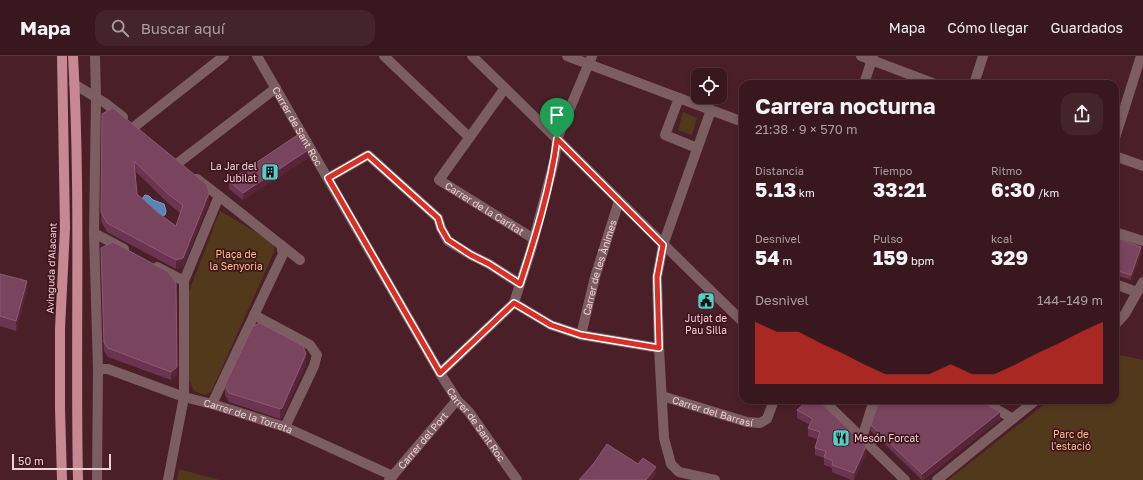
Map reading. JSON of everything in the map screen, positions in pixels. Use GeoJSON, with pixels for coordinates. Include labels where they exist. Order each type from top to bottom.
{"type":"FeatureCollection","features":[{"type":"Feature","properties":{"kind":"main road","name":"Avinguda d'Alacant"},"geometry":{"type":"LineString","coordinates":[[62,56],[65,228],[60,329],[62,480]]}},
{"type":"Feature","properties":{"kind":"main road"},"geometry":{"type":"LineString","coordinates":[[73,56],[78,230],[76,406],[78,480]]}},
{"type":"Feature","properties":{"kind":"street"},"geometry":{"type":"LineString","coordinates":[[95,56],[96,98],[94,233],[98,369],[97,480]]}},
{"type":"Feature","properties":{"kind":"street"},"geometry":{"type":"LineString","coordinates":[[74,84],[83,88],[105,103],[137,129],[224,56]]}},
{"type":"Feature","properties":{"kind":"street","name":"Carrer de Sant Roc"},"geometry":{"type":"LineString","coordinates":[[257,56],[440,373],[457,400],[469,412],[517,480]]}},
{"type":"Feature","properties":{"kind":"street"},"geometry":{"type":"LineString","coordinates":[[384,56],[469,137]]}},
{"type":"Feature","properties":{"kind":"street"},"geometry":{"type":"LineString","coordinates":[[472,56],[739,318]]}},
{"type":"Feature","properties":{"kind":"street"},"geometry":{"type":"LineString","coordinates":[[567,56],[591,60],[679,98],[739,120]]}},
{"type":"Feature","properties":{"kind":"street"},"geometry":{"type":"LineString","coordinates":[[861,56],[872,58],[925,80]]}},
{"type":"Feature","properties":{"kind":"street"},"geometry":{"type":"LineString","coordinates":[[975,80],[984,56]]}},
{"type":"Feature","properties":{"kind":"street"},"geometry":{"type":"LineString","coordinates":[[1119,126],[1142,56]]}},
{"type":"Feature","properties":{"kind":"street"},"geometry":{"type":"LineString","coordinates":[[865,80],[872,58]]}},
{"type":"Feature","properties":{"kind":"street"},"geometry":{"type":"LineString","coordinates":[[440,373],[514,303],[534,239],[555,158],[557,139],[591,60]]}},
{"type":"Feature","properties":{"kind":"street"},"geometry":{"type":"LineString","coordinates":[[276,88],[181,165],[300,260]]}},
{"type":"Feature","properties":{"kind":"street","name":"Carrer de la Caritat"},"geometry":{"type":"LineString","coordinates":[[505,88],[439,180],[534,239]]}},
{"type":"Feature","properties":{"kind":"street"},"geometry":{"type":"LineString","coordinates":[[679,98],[665,135],[697,148]]}},
{"type":"Feature","properties":{"kind":"street"},"geometry":{"type":"LineString","coordinates":[[711,110],[663,245],[657,277],[664,438],[671,464],[679,472],[714,480]]}},
{"type":"Feature","properties":{"kind":"street"},"geometry":{"type":"LineString","coordinates":[[328,178],[368,155],[438,218],[441,228],[448,240],[520,284]]}},
{"type":"Feature","properties":{"kind":"street"},"geometry":{"type":"LineString","coordinates":[[1119,157],[1142,164]]}},
{"type":"Feature","properties":{"kind":"street"},"geometry":{"type":"LineString","coordinates":[[168,480],[184,398],[184,281],[219,196]]}},
{"type":"Feature","properties":{"kind":"street","name":"Carrer de les Ànimes"},"geometry":{"type":"LineString","coordinates":[[581,335],[595,277],[619,201]]}},
{"type":"Feature","properties":{"kind":"street"},"geometry":{"type":"LineString","coordinates":[[94,233],[136,255]]}},
{"type":"Feature","properties":{"kind":"street"},"geometry":{"type":"LineString","coordinates":[[1119,233],[1143,241]]}},
{"type":"Feature","properties":{"kind":"street"},"geometry":{"type":"LineString","coordinates":[[212,404],[283,254],[281,245]]}},
{"type":"Feature","properties":{"kind":"street"},"geometry":{"type":"LineString","coordinates":[[149,262],[184,281]]}},
{"type":"Feature","properties":{"kind":"street"},"geometry":{"type":"LineString","coordinates":[[1119,321],[1125,314],[1143,282]]}},
{"type":"Feature","properties":{"kind":"street"},"geometry":{"type":"LineString","coordinates":[[1119,285],[1137,292]]}},
{"type":"Feature","properties":{"kind":"street"},"geometry":{"type":"LineString","coordinates":[[514,303],[551,325],[581,335],[659,348]]}},
{"type":"Feature","properties":{"kind":"street"},"geometry":{"type":"LineString","coordinates":[[254,315],[310,345],[317,355],[314,366],[285,427]]}},
{"type":"Feature","properties":{"kind":"street","name":"Carrer de la Torreta"},"geometry":{"type":"LineString","coordinates":[[98,369],[108,369],[184,398],[212,404],[285,427],[391,478]]}},
{"type":"Feature","properties":{"kind":"street","name":"Carrer del Barrasí"},"geometry":{"type":"LineString","coordinates":[[662,396],[747,422],[760,423],[767,419],[773,404]]}},
{"type":"Feature","properties":{"kind":"street","name":"Carrer del Port"},"geometry":{"type":"LineString","coordinates":[[391,478],[457,400]]}},
{"type":"Feature","properties":{"kind":"street"},"geometry":{"type":"LineString","coordinates":[[827,404],[905,480]]}},
{"type":"Feature","properties":{"kind":"street"},"geometry":{"type":"LineString","coordinates":[[862,438],[873,404]]}},
{"type":"Feature","properties":{"kind":"street"},"geometry":{"type":"LineString","coordinates":[[988,404],[1013,419]]}},
{"type":"Feature","properties":{"kind":"street"},"geometry":{"type":"LineString","coordinates":[[937,480],[1031,404]]}},
{"type":"Feature","properties":{"kind":"green space"},"geometry":{"type":"Polygon","coordinates":[[[683,112],[697,118],[692,135],[678,130],[683,112]]]}},
{"type":"Feature","properties":{"kind":"green space","name":"Plaça de la Senyoria"},"geometry":{"type":"Polygon","coordinates":[[[220,211],[274,243],[274,252],[211,392],[205,395],[194,391],[188,377],[188,294],[220,211]]]}},
{"type":"Feature","properties":{"kind":"green space","name":"Parc de l'estació"},"geometry":{"type":"Polygon","coordinates":[[[1119,355],[1143,360],[1143,480],[948,480],[1045,404],[1119,404],[1119,355]]]}},
{"type":"Feature","properties":{"kind":"green space"},"geometry":{"type":"Polygon","coordinates":[[[179,469],[219,480],[177,480],[179,469]]]}},
{"type":"Feature","properties":{"kind":"water"},"geometry":{"type":"Polygon","coordinates":[[[145,195],[164,204],[166,211],[165,215],[157,216],[142,199],[145,195]]]}},
{"type":"Feature","properties":{"kind":"building"},"geometry":{"type":"Polygon","coordinates":[[[113,108],[207,185],[209,193],[183,258],[176,260],[107,223],[101,212],[102,114],[113,108]],[[134,161],[137,194],[158,213],[176,226],[183,205],[168,194],[134,161]]]}},
{"type":"Feature","properties":{"kind":"building","name":"La Jar del Jubilat"},"geometry":{"type":"Polygon","coordinates":[[[299,134],[308,150],[243,193],[229,181],[299,134]]]}},
{"type":"Feature","properties":{"kind":"building"},"geometry":{"type":"Polygon","coordinates":[[[1119,239],[1141,247],[1131,275],[1119,271],[1119,239]]]}},
{"type":"Feature","properties":{"kind":"building"},"geometry":{"type":"Polygon","coordinates":[[[113,242],[168,272],[176,283],[177,367],[171,372],[108,348],[104,343],[101,248],[113,242]]]}},
{"type":"Feature","properties":{"kind":"building"},"geometry":{"type":"Polygon","coordinates":[[[0,274],[27,281],[16,321],[0,316],[0,274]]]}},
{"type":"Feature","properties":{"kind":"building"},"geometry":{"type":"Polygon","coordinates":[[[260,323],[303,346],[306,354],[282,408],[280,409],[229,393],[225,385],[253,326],[260,323]]]}},
{"type":"Feature","properties":{"kind":"building"},"geometry":{"type":"Polygon","coordinates":[[[804,404],[822,404],[866,446],[854,473],[832,465],[833,461],[824,457],[826,451],[815,448],[820,432],[808,428],[813,419],[797,410],[804,404]]]}},
{"type":"Feature","properties":{"kind":"building"},"geometry":{"type":"Polygon","coordinates":[[[878,404],[986,404],[1000,412],[922,474],[871,425],[878,404]]]}},
{"type":"Feature","properties":{"kind":"building"},"geometry":{"type":"Polygon","coordinates":[[[607,444],[638,464],[643,458],[656,467],[646,480],[579,480],[594,463],[607,444]]]}},
{"type":"Feature","properties":{"kind":"place","name":"La Jar del Jubilat"},"geometry":{"type":"Point","coordinates":[270,172]}},
{"type":"Feature","properties":{"kind":"place","name":"Jutjat de Pau Silla"},"geometry":{"type":"Point","coordinates":[706,301]}},
{"type":"Feature","properties":{"kind":"place","name":"Mesón Forcat"},"geometry":{"type":"Point","coordinates":[841,438]}},
{"type":"Feature","properties":{"kind":"route"},"geometry":{"type":"LineString","coordinates":[[557,139],[663,245],[657,277],[659,348],[581,335],[551,325],[514,303],[440,373],[328,178],[368,155],[438,218],[441,228],[448,240],[520,284],[531,250],[555,158],[557,139]]}}]}
